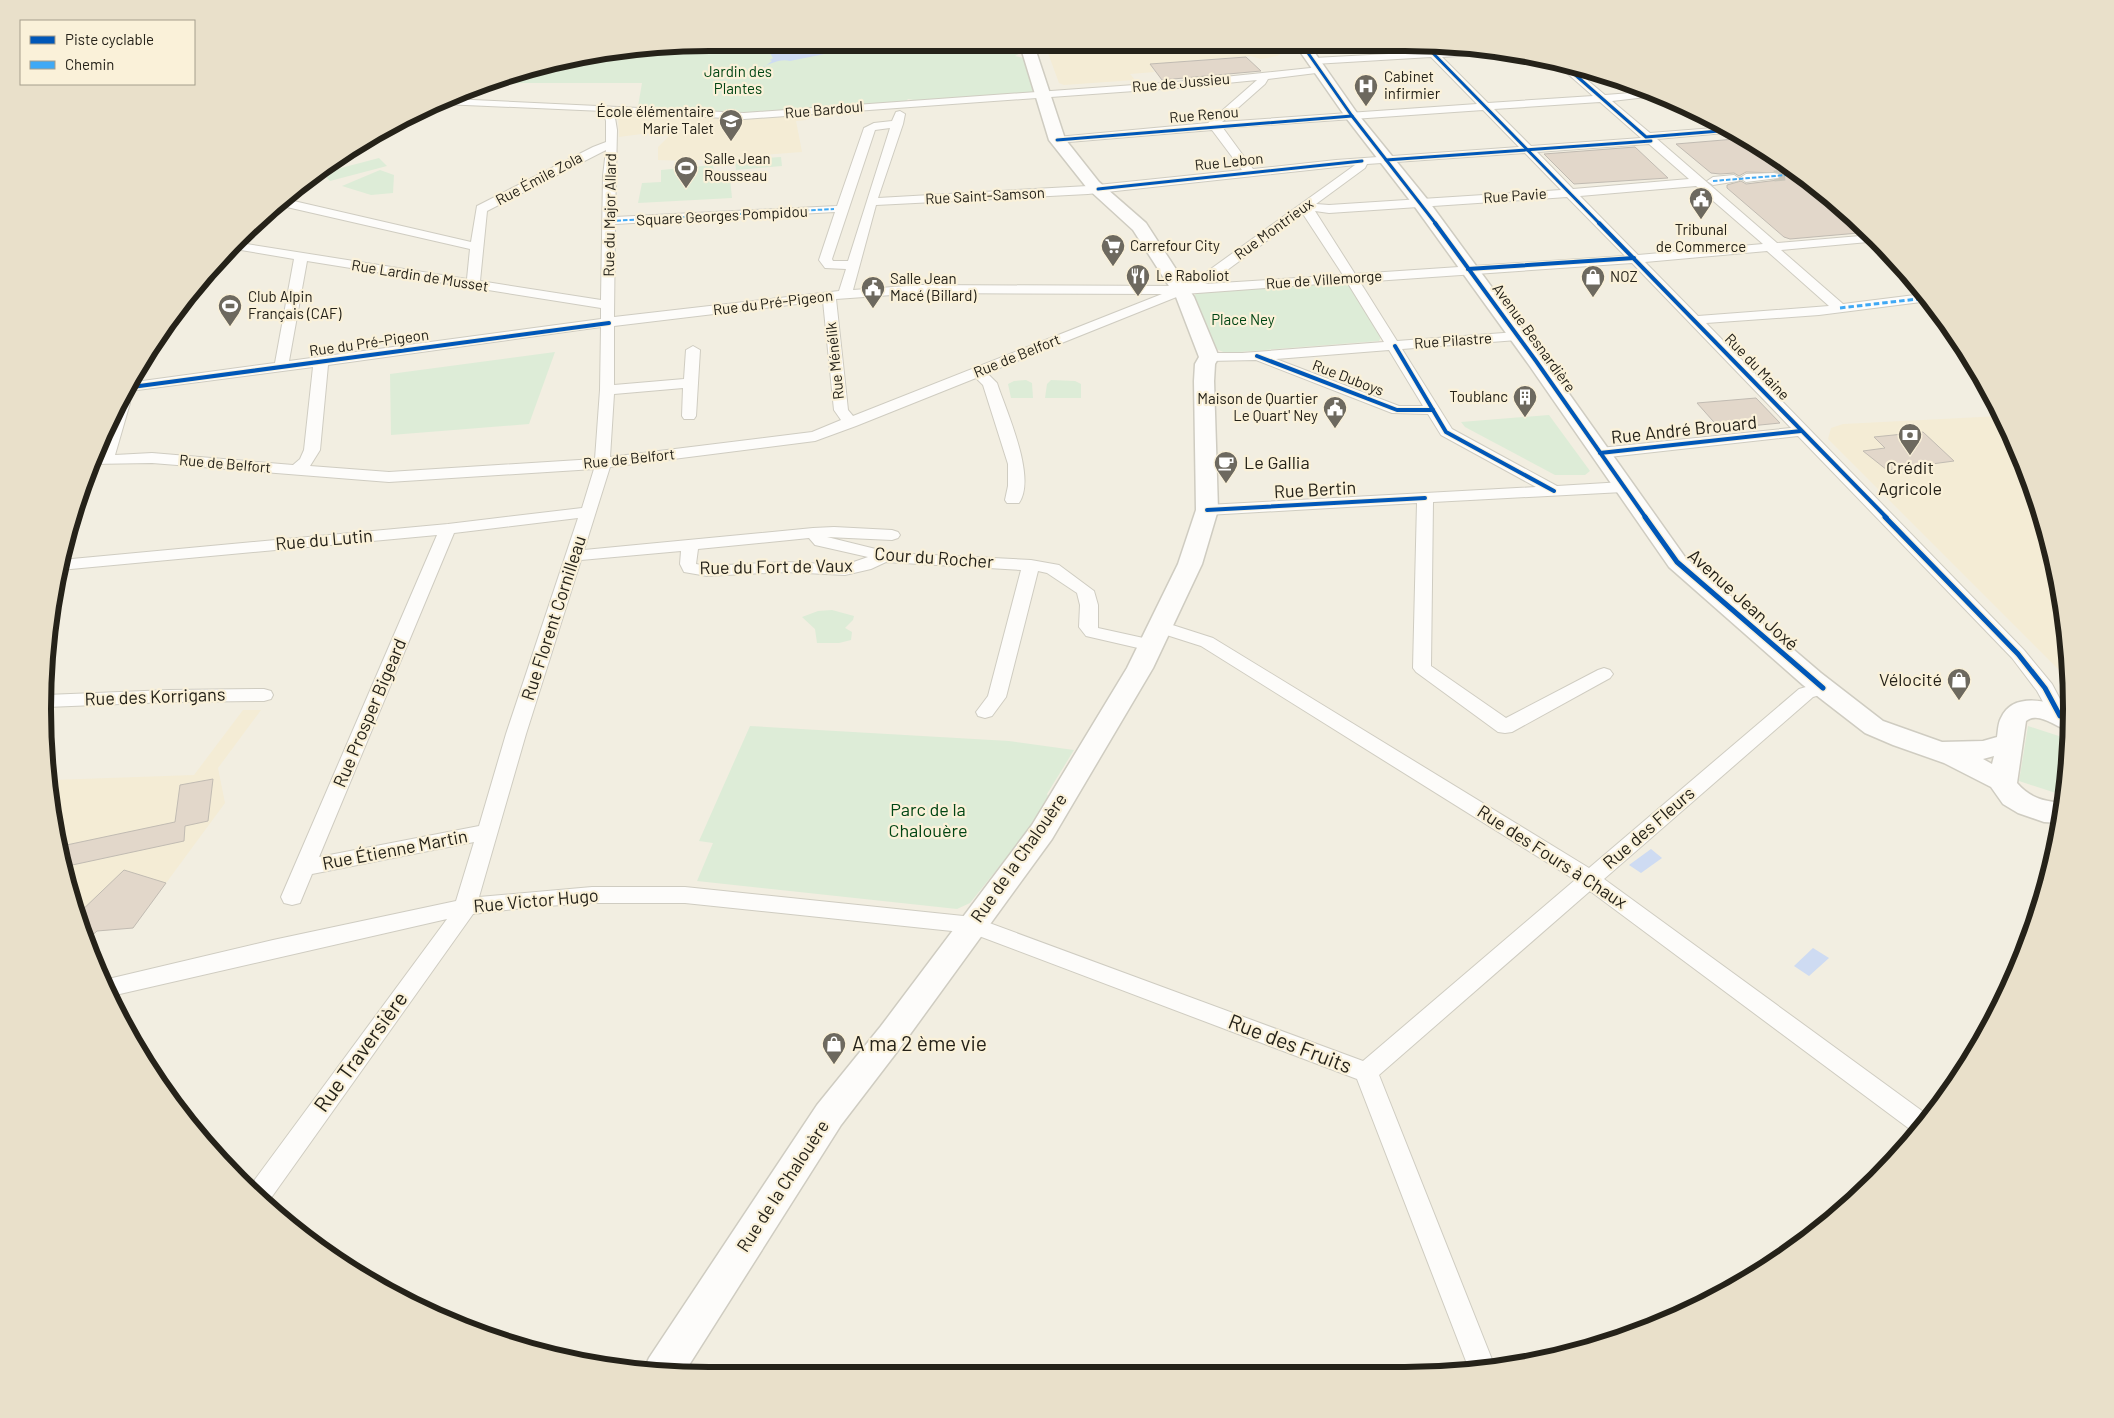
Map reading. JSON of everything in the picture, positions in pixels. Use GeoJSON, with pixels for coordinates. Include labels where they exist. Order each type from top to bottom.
{"type":"FeatureCollection","features":[{"type":"Feature","properties":{"kind":"main road","name":"Avenue Jean Joxé"},"geometry":{"type":"LineString","coordinates":[[1600,453],[1677,562],[1823,688]]}},
{"type":"Feature","properties":{"kind":"street"},"geometry":{"type":"LineString","coordinates":[[1029,51],[1057,140],[1069,157],[1098,189],[1140,227],[1188,304],[1209,357]]}},
{"type":"Feature","properties":{"kind":"street","name":"Avenue Besnardière"},"geometry":{"type":"LineString","coordinates":[[1307,51],[1352,116],[1421,202],[1600,453]]}},
{"type":"Feature","properties":{"kind":"street"},"geometry":{"type":"LineString","coordinates":[[1317,65],[1449,53]]}},
{"type":"Feature","properties":{"kind":"street","name":"Rue du Maine"},"geometry":{"type":"LineString","coordinates":[[1433,54],[1695,320],[2018,654],[2045,688],[2063,715]]}},
{"type":"Feature","properties":{"kind":"street","name":"Rue de Jussieu"},"geometry":{"type":"LineString","coordinates":[[1042,94],[1263,77],[1317,65]]}},
{"type":"Feature","properties":{"kind":"street"},"geometry":{"type":"LineString","coordinates":[[1574,74],[1840,308]]}},
{"type":"Feature","properties":{"kind":"street"},"geometry":{"type":"LineString","coordinates":[[1250,172],[1213,127],[1261,82],[1263,77]]}},
{"type":"Feature","properties":{"kind":"street","name":"Rue Bardoul"},"geometry":{"type":"LineString","coordinates":[[454,102],[737,116],[1042,94]]}},
{"type":"Feature","properties":{"kind":"street","name":"Rue Renou"},"geometry":{"type":"LineString","coordinates":[[1057,140],[1640,95]]}},
{"type":"Feature","properties":{"kind":"street"},"geometry":{"type":"LineString","coordinates":[[845,294],[871,202],[903,104]]}},
{"type":"Feature","properties":{"kind":"street","name":"Rue du Major Allard"},"geometry":{"type":"LineString","coordinates":[[607,109],[611,115],[609,323]]}},
{"type":"Feature","properties":{"kind":"street"},"geometry":{"type":"LineString","coordinates":[[853,265],[830,265],[825,260],[870,128],[898,124]]}},
{"type":"Feature","properties":{"kind":"street"},"geometry":{"type":"LineString","coordinates":[[1527,150],[1719,131]]}},
{"type":"Feature","properties":{"kind":"street","name":"Rue Émile Zola"},"geometry":{"type":"LineString","coordinates":[[473,284],[481,209],[597,149],[611,144]]}},
{"type":"Feature","properties":{"kind":"street","name":"Rue Lebon"},"geometry":{"type":"LineString","coordinates":[[1098,189],[1250,172],[1527,150]]}},
{"type":"Feature","properties":{"kind":"street","name":"Rue Montrieux"},"geometry":{"type":"LineString","coordinates":[[1180,290],[1206,279],[1361,166],[1362,162]]}},
{"type":"Feature","properties":{"kind":"street"},"geometry":{"type":"LineString","coordinates":[[1713,181],[1774,176]]}},
{"type":"Feature","properties":{"kind":"street","name":"Rue Pavie"},"geometry":{"type":"LineString","coordinates":[[1304,207],[1329,208],[1569,193],[1699,182]]}},
{"type":"Feature","properties":{"kind":"street","name":"Rue Saint-Samson"},"geometry":{"type":"LineString","coordinates":[[871,202],[1098,189]]}},
{"type":"Feature","properties":{"kind":"street"},"geometry":{"type":"LineString","coordinates":[[288,204],[476,247]]}},
{"type":"Feature","properties":{"kind":"street"},"geometry":{"type":"LineString","coordinates":[[1304,207],[1313,217],[1395,346],[1446,432],[1554,491]]}},
{"type":"Feature","properties":{"kind":"street","name":"Square Georges Pompidou"},"geometry":{"type":"LineString","coordinates":[[610,221],[834,209]]}},
{"type":"Feature","properties":{"kind":"street"},"geometry":{"type":"LineString","coordinates":[[1772,247],[1865,239]]}},
{"type":"Feature","properties":{"kind":"street","name":"Rue Lardin de Musset"},"geometry":{"type":"LineString","coordinates":[[242,247],[608,305]]}},
{"type":"Feature","properties":{"kind":"street","name":"Rue de Villemorge"},"geometry":{"type":"LineString","coordinates":[[1180,290],[1772,247]]}},
{"type":"Feature","properties":{"kind":"street"},"geometry":{"type":"LineString","coordinates":[[281,368],[301,256]]}},
{"type":"Feature","properties":{"kind":"street","name":"Rue du Pré-Pigeon"},"geometry":{"type":"LineString","coordinates":[[135,388],[609,323],[845,294],[920,289],[1180,290]]}},
{"type":"Feature","properties":{"kind":"street","name":"Rue de Belfort"},"geometry":{"type":"LineString","coordinates":[[100,459],[152,458],[389,477],[603,462],[815,436],[1180,290]]}},
{"type":"Feature","properties":{"kind":"street","name":"Rue Ménélik"},"geometry":{"type":"LineString","coordinates":[[828,296],[841,410],[851,423]]}},
{"type":"Feature","properties":{"kind":"street"},"geometry":{"type":"LineString","coordinates":[[1695,320],[1840,308],[1919,299]]}},
{"type":"Feature","properties":{"kind":"street","name":"Rue Florent Cornilleau"},"geometry":{"type":"LineString","coordinates":[[465,907],[486,832],[600,478],[603,462],[607,390],[607,330],[609,323]]}},
{"type":"Feature","properties":{"kind":"street","name":"Rue Pilastre"},"geometry":{"type":"LineString","coordinates":[[1209,357],[1257,356],[1518,336]]}},
{"type":"Feature","properties":{"kind":"street"},"geometry":{"type":"LineString","coordinates":[[689,416],[693,350]]}},
{"type":"Feature","properties":{"kind":"street","name":"Rue Duboys"},"geometry":{"type":"LineString","coordinates":[[1257,356],[1397,410],[1433,410]]}},
{"type":"Feature","properties":{"kind":"street","name":"Rue de la Chalouère"},"geometry":{"type":"LineString","coordinates":[[667,1365],[829,1115],[892,1035],[1042,832],[1140,668],[1190,564],[1207,510],[1208,489],[1204,386],[1205,364],[1209,357]]}},
{"type":"Feature","properties":{"kind":"street"},"geometry":{"type":"LineString","coordinates":[[296,470],[306,460],[312,450],[322,362]]}},
{"type":"Feature","properties":{"kind":"street"},"geometry":{"type":"LineString","coordinates":[[978,372],[990,383],[1016,464],[1016,486],[1013,500]]}},
{"type":"Feature","properties":{"kind":"street"},"geometry":{"type":"LineString","coordinates":[[607,390],[691,383]]}},
{"type":"Feature","properties":{"kind":"street","name":"Rue André Brouard"},"geometry":{"type":"LineString","coordinates":[[1600,453],[1801,431]]}},
{"type":"Feature","properties":{"kind":"street","name":"Rue Bertin"},"geometry":{"type":"LineString","coordinates":[[1207,510],[1623,487]]}},
{"type":"Feature","properties":{"kind":"street"},"geometry":{"type":"LineString","coordinates":[[1425,498],[1422,668],[1505,727],[1604,674]]}},
{"type":"Feature","properties":{"kind":"street","name":"Rue du Lutin"},"geometry":{"type":"LineString","coordinates":[[68,564],[448,529],[588,512]]}},
{"type":"Feature","properties":{"kind":"street","name":"Rue Prosper Bigeard"},"geometry":{"type":"LineString","coordinates":[[292,897],[448,529]]}},
{"type":"Feature","properties":{"kind":"street","name":"Rue du Fort de Vaux"},"geometry":{"type":"LineString","coordinates":[[574,556],[813,533],[834,532],[892,535]]}},
{"type":"Feature","properties":{"kind":"street","name":"Cour du Rocher"},"geometry":{"type":"LineString","coordinates":[[813,533],[821,541],[882,557],[1031,565],[1053,569],[1085,591],[1089,605],[1088,627],[1092,632],[1156,636]]}},
{"type":"Feature","properties":{"kind":"street","name":"Rue du Fort de Vaux"},"geometry":{"type":"LineString","coordinates":[[690,546],[688,564],[690,568],[708,571],[786,567],[845,570],[865,565],[882,557]]}},
{"type":"Feature","properties":{"kind":"street"},"geometry":{"type":"LineString","coordinates":[[985,712],[996,698],[1031,565]]}},
{"type":"Feature","properties":{"kind":"street","name":"Rue des Fours à Chaux"},"geometry":{"type":"LineString","coordinates":[[1156,636],[1183,633],[1206,642],[1332,718],[1590,879],[1917,1121]]}},
{"type":"Feature","properties":{"kind":"street","name":"Avenue Jean Joxé"},"geometry":{"type":"LineString","coordinates":[[1823,688],[1874,727],[1969,763],[2003,781]]}},
{"type":"Feature","properties":{"kind":"street","name":"Rue des Fleurs"},"geometry":{"type":"LineString","coordinates":[[1366,1072],[1806,693],[1823,688]]}},
{"type":"Feature","properties":{"kind":"street","name":"Rue des Korrigans"},"geometry":{"type":"LineString","coordinates":[[51,701],[133,697],[264,695]]}},
{"type":"Feature","properties":{"kind":"street"},"geometry":{"type":"LineString","coordinates":[[2053,818],[2016,799],[2006,789],[2003,781],[2013,719],[2019,712],[2035,710],[2063,718]]}},
{"type":"Feature","properties":{"kind":"street","name":"Avenue Jean Joxé"},"geometry":{"type":"LineString","coordinates":[[1937,750],[1983,750],[2009,743]]}},
{"type":"Feature","properties":{"kind":"street","name":"Rue Étienne Martin"},"geometry":{"type":"LineString","coordinates":[[305,868],[486,832]]}},
{"type":"Feature","properties":{"kind":"street","name":"Rue Victor Hugo"},"geometry":{"type":"LineString","coordinates":[[113,987],[465,907],[532,899],[592,895],[678,895],[728,898],[973,925]]}},
{"type":"Feature","properties":{"kind":"street","name":"Rue Traversière"},"geometry":{"type":"LineString","coordinates":[[261,1191],[461,916],[465,907]]}},
{"type":"Feature","properties":{"kind":"street","name":"Rue des Fruits"},"geometry":{"type":"LineString","coordinates":[[973,925],[1366,1072],[1480,1362]]}},
{"type":"Feature","properties":{"kind":"shaded area"},"geometry":{"type":"Polygon","coordinates":[[[1047,51],[1286,51],[1277,56],[1261,59],[1251,56],[1184,61],[1152,69],[1155,72],[1130,74],[1135,80],[1064,85],[1059,83],[1047,51]]]}},
{"type":"Feature","properties":{"kind":"shaded area","name":"École élémentaire Marie Talet"},"geometry":{"type":"Polygon","coordinates":[[[656,113],[748,119],[809,114],[806,120],[796,121],[802,152],[686,161],[658,160],[658,147],[670,135],[649,133],[619,137],[618,116],[656,113]]]}},
{"type":"Feature","properties":{"kind":"shaded area"},"geometry":{"type":"Polygon","coordinates":[[[1994,416],[2013,457],[2040,539],[2057,623],[2061,672],[1828,439],[1831,428],[1843,424],[1994,416]]]}},
{"type":"Feature","properties":{"kind":"shaded area"},"geometry":{"type":"Polygon","coordinates":[[[243,710],[261,710],[218,768],[225,803],[133,928],[97,931],[92,936],[74,879],[64,837],[56,780],[194,775],[243,710]]]}},
{"type":"Feature","properties":{"kind":"green space","name":"Jardin des Plantes"},"geometry":{"type":"Polygon","coordinates":[[[709,51],[1022,51],[1015,56],[1024,58],[1034,92],[920,101],[908,99],[905,102],[738,114],[638,106],[642,83],[504,84],[581,64],[623,57],[666,53],[709,51]]]}},
{"type":"Feature","properties":{"kind":"green space"},"geometry":{"type":"Polygon","coordinates":[[[781,157],[782,166],[736,170],[735,160],[781,157]]]}},
{"type":"Feature","properties":{"kind":"green space"},"geometry":{"type":"Polygon","coordinates":[[[379,158],[387,166],[330,181],[325,176],[332,170],[379,158]]]}},
{"type":"Feature","properties":{"kind":"green space","name":"Salle Jean Rousseau"},"geometry":{"type":"Polygon","coordinates":[[[713,165],[715,179],[730,178],[732,198],[638,203],[642,183],[661,182],[661,170],[713,165]]]}},
{"type":"Feature","properties":{"kind":"green space"},"geometry":{"type":"Polygon","coordinates":[[[380,170],[394,175],[393,193],[371,195],[342,186],[380,170]]]}},
{"type":"Feature","properties":{"kind":"green space","name":"Place Ney"},"geometry":{"type":"Polygon","coordinates":[[[1341,282],[1350,287],[1381,337],[1379,341],[1226,353],[1216,349],[1193,298],[1197,292],[1341,282]]]}},
{"type":"Feature","properties":{"kind":"green space"},"geometry":{"type":"Polygon","coordinates":[[[555,352],[529,424],[391,435],[390,374],[555,352]]]}},
{"type":"Feature","properties":{"kind":"green space"},"geometry":{"type":"Polygon","coordinates":[[[1026,380],[1032,383],[1033,398],[1011,398],[1008,384],[1014,381],[1026,380]]]}},
{"type":"Feature","properties":{"kind":"green space"},"geometry":{"type":"Polygon","coordinates":[[[1051,380],[1075,381],[1081,384],[1081,398],[1045,398],[1047,384],[1051,380]]]}},
{"type":"Feature","properties":{"kind":"green space"},"geometry":{"type":"Polygon","coordinates":[[[1549,415],[1590,471],[1585,475],[1555,475],[1465,427],[1461,422],[1549,415]]]}},
{"type":"Feature","properties":{"kind":"green space"},"geometry":{"type":"Polygon","coordinates":[[[832,610],[854,616],[853,620],[845,628],[852,632],[851,640],[839,643],[817,643],[815,629],[802,617],[818,611],[832,610]]]}},
{"type":"Feature","properties":{"kind":"green space","name":"Parc de la Chalouère"},"geometry":{"type":"Polygon","coordinates":[[[750,726],[1009,741],[1074,750],[1047,794],[1048,796],[1044,803],[1047,804],[1042,813],[1038,813],[1023,837],[970,903],[957,909],[697,881],[713,843],[699,841],[750,726]]]}},
{"type":"Feature","properties":{"kind":"green space"},"geometry":{"type":"Polygon","coordinates":[[[2028,726],[2062,737],[2057,793],[2019,781],[2028,726]]]}},
{"type":"Feature","properties":{"kind":"water"},"geometry":{"type":"Polygon","coordinates":[[[771,51],[839,51],[790,61],[775,62],[766,66],[772,61],[770,60],[773,58],[770,53],[771,51]]]}},
{"type":"Feature","properties":{"kind":"water"},"geometry":{"type":"Polygon","coordinates":[[[1651,849],[1662,858],[1641,873],[1629,865],[1651,849]]]}},
{"type":"Feature","properties":{"kind":"water"},"geometry":{"type":"Polygon","coordinates":[[[1813,948],[1829,958],[1809,976],[1794,966],[1813,948]]]}},
{"type":"Feature","properties":{"kind":"building"},"geometry":{"type":"Polygon","coordinates":[[[1246,57],[1261,71],[1162,80],[1150,64],[1246,57]]]}},
{"type":"Feature","properties":{"kind":"building"},"geometry":{"type":"Polygon","coordinates":[[[1734,139],[1805,187],[1839,214],[1859,233],[1790,239],[1784,237],[1727,188],[1727,185],[1741,181],[1746,184],[1778,180],[1782,176],[1779,173],[1746,172],[1739,176],[1734,173],[1711,173],[1676,144],[1734,139]]]}},
{"type":"Feature","properties":{"kind":"building"},"geometry":{"type":"Polygon","coordinates":[[[1635,147],[1668,178],[1574,184],[1544,154],[1635,147]]]}},
{"type":"Feature","properties":{"kind":"building"},"geometry":{"type":"Polygon","coordinates":[[[1756,398],[1780,423],[1720,429],[1697,403],[1756,398]]]}},
{"type":"Feature","properties":{"kind":"building","name":"Crédit Agricole"},"geometry":{"type":"Polygon","coordinates":[[[1923,432],[1954,461],[1887,470],[1863,451],[1885,448],[1874,437],[1923,432]]]}},
{"type":"Feature","properties":{"kind":"building"},"geometry":{"type":"Polygon","coordinates":[[[213,779],[208,821],[185,826],[184,841],[71,865],[66,845],[175,822],[180,785],[213,779]]]}},
{"type":"Feature","properties":{"kind":"building"},"geometry":{"type":"Polygon","coordinates":[[[124,870],[166,883],[133,928],[97,931],[92,936],[83,909],[124,870]]]}},
{"type":"Feature","properties":{"kind":"tunnel"},"geometry":{"type":"LineString","coordinates":[[1774,176],[1788,175]]}},
{"type":"Feature","properties":{"kind":"marked path"},"geometry":{"type":"LineString","coordinates":[[1713,181],[1788,175]]}},
{"type":"Feature","properties":{"kind":"marked path"},"geometry":{"type":"LineString","coordinates":[[610,221],[834,209]]}},
{"type":"Feature","properties":{"kind":"marked path"},"geometry":{"type":"LineString","coordinates":[[1840,308],[1919,299]]}},
{"type":"Feature","properties":{"kind":"cycle path"},"geometry":{"type":"LineString","coordinates":[[1307,51],[1352,116],[1421,203],[1536,361],[1677,562],[1823,688]]}},
{"type":"Feature","properties":{"kind":"cycle path"},"geometry":{"type":"LineString","coordinates":[[1432,52],[1695,320],[2018,654],[2045,688],[2060,716]]}},
{"type":"Feature","properties":{"kind":"cycle path"},"geometry":{"type":"LineString","coordinates":[[1574,74],[1646,137],[1719,131]]}},
{"type":"Feature","properties":{"kind":"cycle path"},"geometry":{"type":"LineString","coordinates":[[1057,140],[1352,116]]}},
{"type":"Feature","properties":{"kind":"cycle path"},"geometry":{"type":"LineString","coordinates":[[1386,160],[1651,141]]}},
{"type":"Feature","properties":{"kind":"cycle path"},"geometry":{"type":"LineString","coordinates":[[1098,189],[1362,161]]}},
{"type":"Feature","properties":{"kind":"cycle path"},"geometry":{"type":"LineString","coordinates":[[1468,269],[1634,258]]}},
{"type":"Feature","properties":{"kind":"cycle path"},"geometry":{"type":"LineString","coordinates":[[136,387],[609,323]]}},
{"type":"Feature","properties":{"kind":"cycle path"},"geometry":{"type":"LineString","coordinates":[[1395,346],[1446,432],[1554,491]]}},
{"type":"Feature","properties":{"kind":"cycle path"},"geometry":{"type":"LineString","coordinates":[[1257,356],[1397,410],[1433,410]]}},
{"type":"Feature","properties":{"kind":"cycle path"},"geometry":{"type":"LineString","coordinates":[[1600,453],[1801,431]]}},
{"type":"Feature","properties":{"kind":"cycle path"},"geometry":{"type":"LineString","coordinates":[[1207,510],[1425,498]]}},
{"type":"Feature","properties":{"kind":"place","name":"Cabinet infirmier"},"geometry":{"type":"Point","coordinates":[1366,107]}},
{"type":"Feature","properties":{"kind":"place","name":"École élémentaire Marie Talet"},"geometry":{"type":"Point","coordinates":[731,142]}},
{"type":"Feature","properties":{"kind":"place","name":"Salle Jean Rousseau"},"geometry":{"type":"Point","coordinates":[686,189]}},
{"type":"Feature","properties":{"kind":"place","name":"Tribunal de Commerce"},"geometry":{"type":"Point","coordinates":[1701,220]}},
{"type":"Feature","properties":{"kind":"place","name":"Carrefour City"},"geometry":{"type":"Point","coordinates":[1113,267]}},
{"type":"Feature","properties":{"kind":"place","name":"Le Raboliot"},"geometry":{"type":"Point","coordinates":[1138,297]}},
{"type":"Feature","properties":{"kind":"place","name":"NOZ"},"geometry":{"type":"Point","coordinates":[1593,298]}},
{"type":"Feature","properties":{"kind":"place","name":"Salle Jean Macé (Billard)"},"geometry":{"type":"Point","coordinates":[873,309]}},
{"type":"Feature","properties":{"kind":"place","name":"Club Alpin Français (CAF)"},"geometry":{"type":"Point","coordinates":[230,327]}},
{"type":"Feature","properties":{"kind":"place","name":"Toublanc"},"geometry":{"type":"Point","coordinates":[1525,418]}},
{"type":"Feature","properties":{"kind":"place","name":"Maison de Quartier Le Quart' Ney"},"geometry":{"type":"Point","coordinates":[1335,429]}},
{"type":"Feature","properties":{"kind":"place","name":"Crédit Agricole"},"geometry":{"type":"Point","coordinates":[1910,456]}},
{"type":"Feature","properties":{"kind":"place","name":"Le Gallia"},"geometry":{"type":"Point","coordinates":[1226,484]}},
{"type":"Feature","properties":{"kind":"place","name":"Vélocité"},"geometry":{"type":"Point","coordinates":[1959,701]}},
{"type":"Feature","properties":{"kind":"place","name":"A ma 2 ème vie"},"geometry":{"type":"Point","coordinates":[834,1065]}}]}
